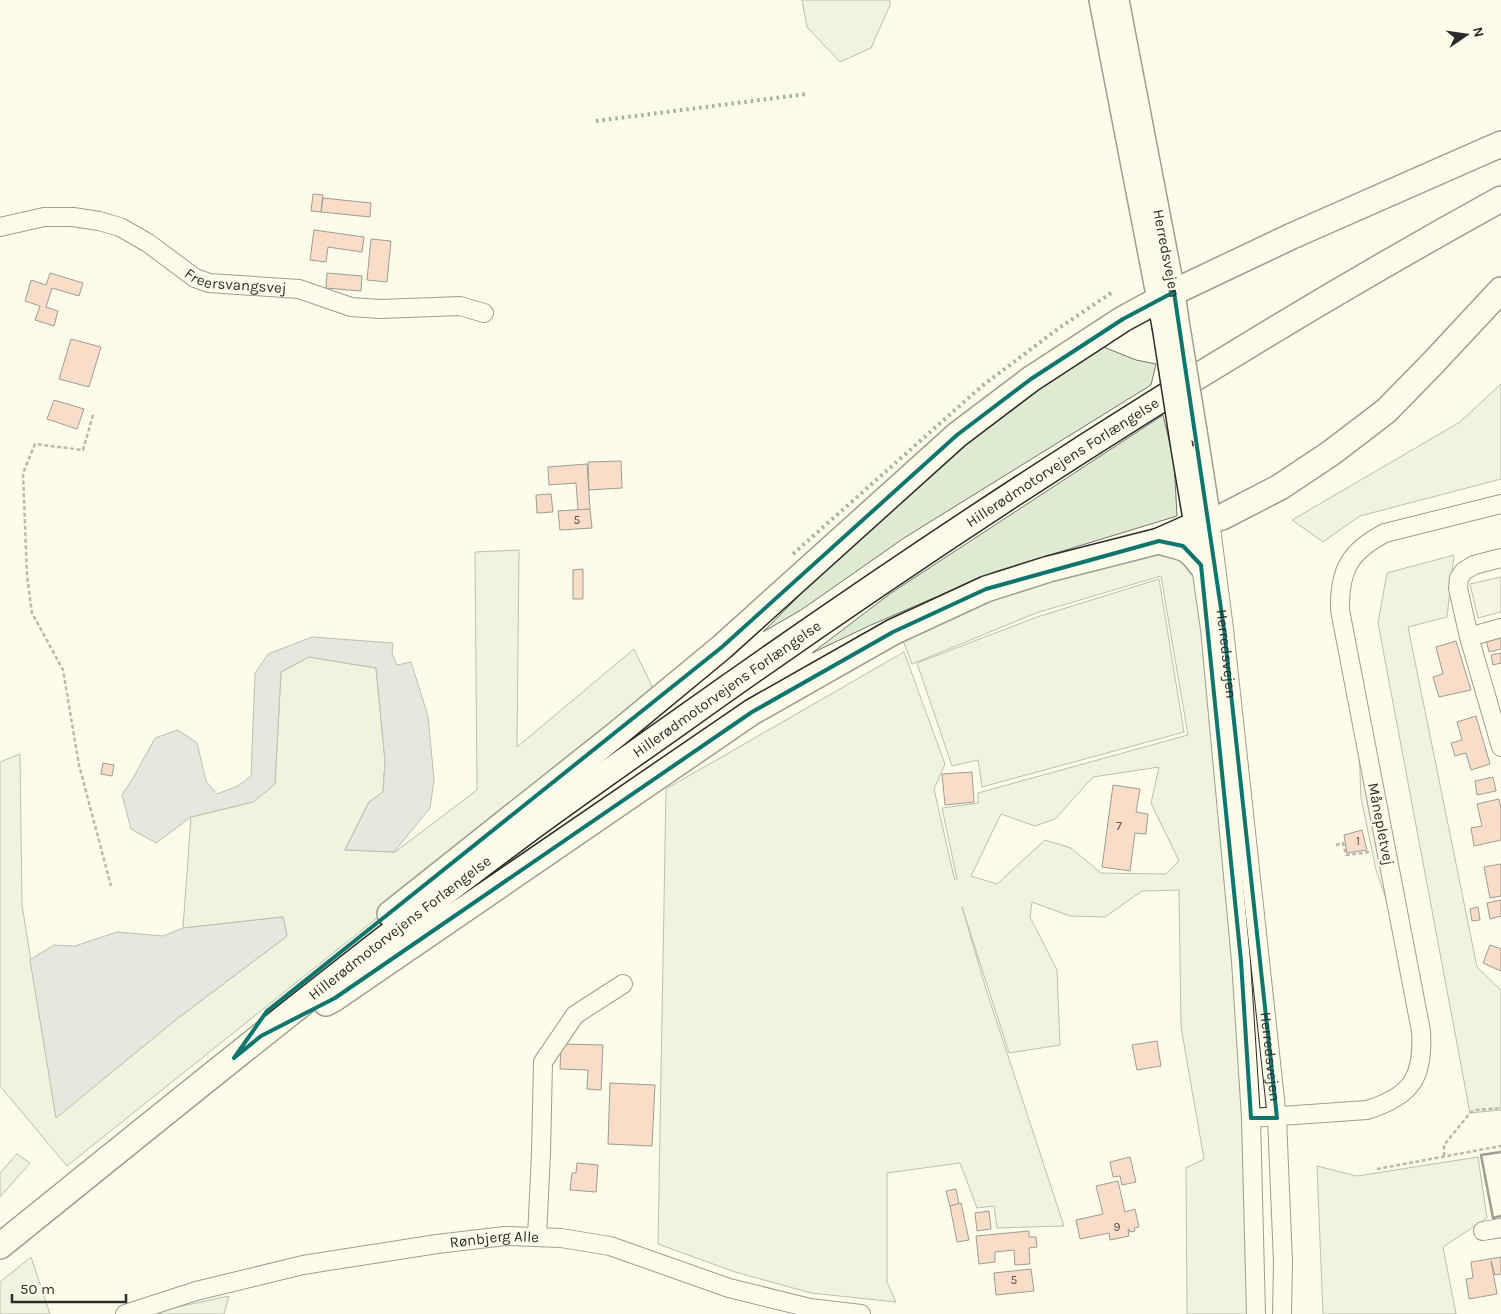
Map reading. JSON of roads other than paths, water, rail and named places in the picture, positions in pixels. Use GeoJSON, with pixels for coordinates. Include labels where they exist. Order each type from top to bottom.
{"type":"FeatureCollection","features":[{"type":"Feature","properties":{"kind":"highway"},"geometry":{"type":"LineString","coordinates":[[234,1058],[267,1011],[618,733],[722,647],[957,435],[1030,379],[1123,318],[1166,296],[1292,236],[1501,144]]}},
{"type":"Feature","properties":{"kind":"highway","name":"Hillerødmotorvejens Forlængelse"},"geometry":{"type":"LineString","coordinates":[[0,1246],[261,1036],[515,839],[788,645],[1024,486],[1213,368],[1410,249],[1501,198]]}},
{"type":"Feature","properties":{"kind":"highway"},"geometry":{"type":"LineString","coordinates":[[261,1036],[335,998],[752,712],[892,632],[986,589],[1049,569],[1159,541],[1202,523],[1222,517],[1280,487],[1331,453],[1378,417],[1432,364],[1501,290]]}},
{"type":"Feature","properties":{"kind":"highway"},"geometry":{"type":"LineString","coordinates":[[1159,541],[1170,545],[1183,546],[1192,553],[1201,565]]}},
{"type":"Feature","properties":{"kind":"main road","name":"Herredsvejen"},"geometry":{"type":"LineString","coordinates":[[1100,0],[1166,296]]}},
{"type":"Feature","properties":{"kind":"main road","name":"Herredsvejen"},"geometry":{"type":"LineString","coordinates":[[1118,0],[1166,296],[1182,448],[1202,523]]}},
{"type":"Feature","properties":{"kind":"main road","name":"Herredsvejen"},"geometry":{"type":"LineString","coordinates":[[1170,324],[1196,431],[1202,523]]}},
{"type":"Feature","properties":{"kind":"street","name":"Freersvangsvej"},"geometry":{"type":"LineString","coordinates":[[0,227],[44,217],[73,217],[99,220],[120,227],[141,238],[195,278],[210,283],[299,289],[352,306],[380,309],[460,306],[484,313]]}},
{"type":"Feature","properties":{"kind":"street","name":"Månepletvej"},"geometry":{"type":"LineString","coordinates":[[1251,1118],[1277,1118],[1367,1110],[1386,1104],[1405,1092],[1418,1073],[1422,1052],[1421,1031],[1340,610],[1339,591],[1344,572],[1354,555],[1368,542],[1385,533],[1501,504]]}},
{"type":"Feature","properties":{"kind":"street","name":"Herredsvejen"},"geometry":{"type":"LineString","coordinates":[[1202,523],[1201,565],[1211,639],[1240,951],[1251,1118],[1256,1314]]}},
{"type":"Feature","properties":{"kind":"street","name":"Herredsvejen"},"geometry":{"type":"LineString","coordinates":[[1202,523],[1224,629],[1277,1118],[1283,1262],[1282,1314]]}},
{"type":"Feature","properties":{"kind":"street"},"geometry":{"type":"LineString","coordinates":[[1501,558],[1474,565],[1464,571],[1459,578],[1458,588],[1469,637],[1501,748]]}},
{"type":"Feature","properties":{"kind":"street"},"geometry":{"type":"LineString","coordinates":[[1469,637],[1501,628]]}},
{"type":"Feature","properties":{"kind":"street"},"geometry":{"type":"LineString","coordinates":[[538,1237],[543,1062],[575,1015],[624,984]]}},
{"type":"Feature","properties":{"kind":"street"},"geometry":{"type":"LineString","coordinates":[[1484,1232],[1501,1228]]}},
{"type":"Feature","properties":{"kind":"street","name":"Rønbjerg Alle"},"geometry":{"type":"LineString","coordinates":[[125,1314],[196,1291],[303,1265],[437,1244],[505,1236],[561,1238],[610,1246],[729,1288],[810,1308],[861,1314]]}}]}
